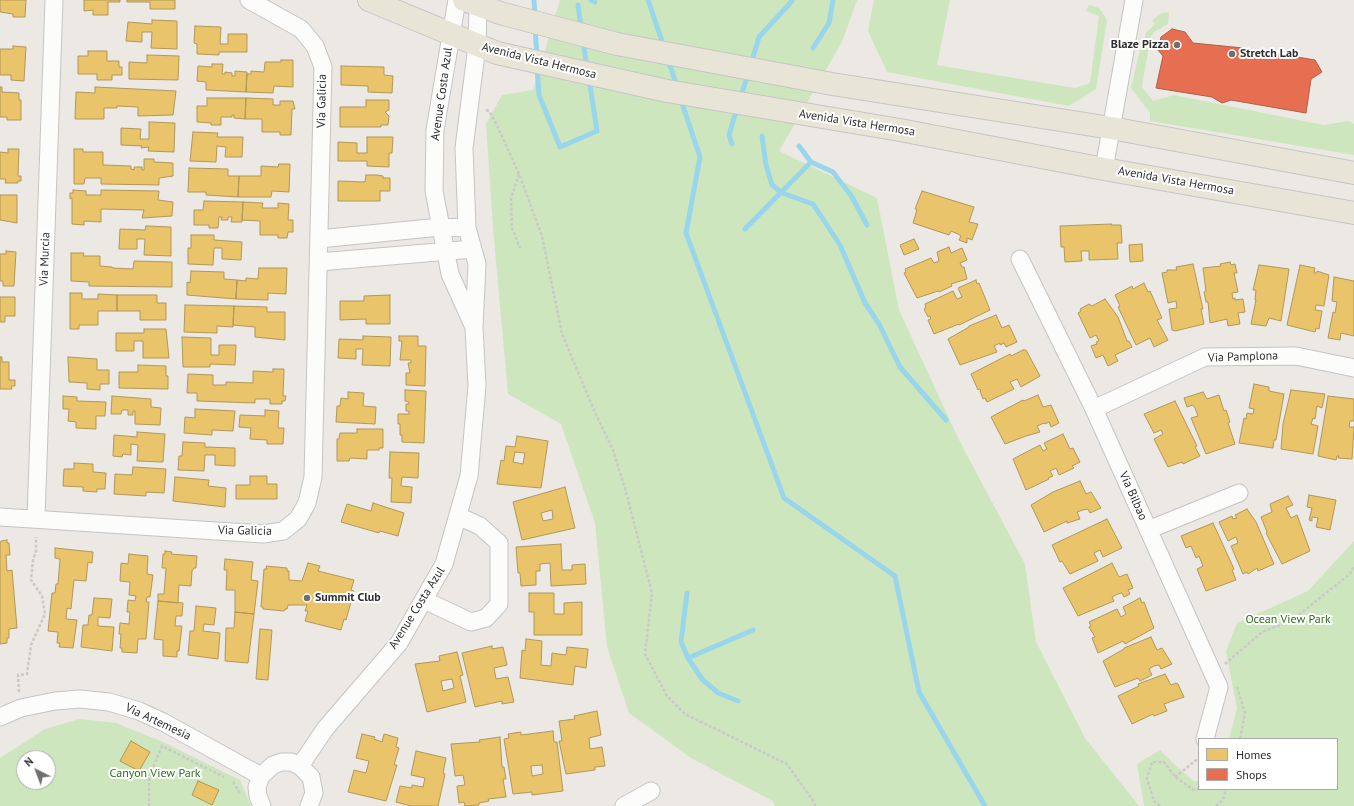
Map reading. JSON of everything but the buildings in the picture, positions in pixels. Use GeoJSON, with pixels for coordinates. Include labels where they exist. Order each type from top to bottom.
{"type":"FeatureCollection","features":[{"type":"Feature","properties":{"kind":"main road","name":"Avenida Vista Hermosa"},"geometry":{"type":"LineString","coordinates":[[369,0],[487,49],[667,91],[821,118],[900,130],[1104,169],[1354,213]]}},
{"type":"Feature","properties":{"kind":"main road"},"geometry":{"type":"LineString","coordinates":[[466,2],[500,13],[617,44],[832,84],[1111,128],[1354,173]]}},
{"type":"Feature","properties":{"kind":"street","name":"Via Murcia"},"geometry":{"type":"LineString","coordinates":[[36,518],[54,0]]}},
{"type":"Feature","properties":{"kind":"street","name":"Via Galicia"},"geometry":{"type":"LineString","coordinates":[[0,517],[36,518],[263,534],[283,531],[298,519],[307,502],[313,477],[323,67],[315,46],[301,29],[249,0]]}},
{"type":"Feature","properties":{"kind":"street"},"geometry":{"type":"LineString","coordinates":[[1104,169],[1134,0]]}},
{"type":"Feature","properties":{"kind":"street","name":"Avenue Costa Azul"},"geometry":{"type":"LineString","coordinates":[[466,2],[451,34],[435,130],[434,191],[444,252],[450,274],[474,327]]}},
{"type":"Feature","properties":{"kind":"street","name":"Avenue Costa Azul"},"geometry":{"type":"LineString","coordinates":[[300,766],[326,729],[399,643],[444,564],[469,476],[477,386],[474,327],[477,264],[467,228],[464,148],[487,49],[466,2]]}},
{"type":"Feature","properties":{"kind":"street"},"geometry":{"type":"LineString","coordinates":[[319,239],[440,227],[467,228]]}},
{"type":"Feature","properties":{"kind":"street"},"geometry":{"type":"LineString","coordinates":[[319,262],[473,249]]}},
{"type":"Feature","properties":{"kind":"street","name":"Via Bilbao"},"geometry":{"type":"LineString","coordinates":[[1020,259],[1094,409],[1219,687],[1205,738]]}},
{"type":"Feature","properties":{"kind":"street","name":"Via Pamplona"},"geometry":{"type":"LineString","coordinates":[[1094,409],[1205,357],[1296,356],[1354,368]]}},
{"type":"Feature","properties":{"kind":"street"},"geometry":{"type":"LineString","coordinates":[[1148,530],[1239,493]]}},
{"type":"Feature","properties":{"kind":"street"},"geometry":{"type":"LineString","coordinates":[[424,600],[470,622],[486,618],[499,604],[500,543],[480,526],[458,516]]}},
{"type":"Feature","properties":{"kind":"street","name":"Via Artemesia"},"geometry":{"type":"LineString","coordinates":[[0,717],[22,708],[55,700],[80,699],[109,702],[124,706],[162,722],[262,776]]}},
{"type":"Feature","properties":{"kind":"street"},"geometry":{"type":"LineString","coordinates":[[262,806],[258,792],[262,776],[273,765],[282,762],[292,762],[300,766],[311,778],[314,785],[314,804]]}},
{"type":"Feature","properties":{"kind":"street"},"geometry":{"type":"LineString","coordinates":[[624,806],[651,791]]}},
{"type":"Feature","properties":{"kind":"path"},"geometry":{"type":"LineString","coordinates":[[483,109],[489,111],[496,123],[519,174],[542,236],[562,334],[594,410],[613,450],[652,593],[645,654],[667,696],[685,714],[787,764],[814,802],[815,806]]}},
{"type":"Feature","properties":{"kind":"path"},"geometry":{"type":"LineString","coordinates":[[519,174],[512,198],[512,228],[520,248]]}},
{"type":"Feature","properties":{"kind":"path"},"geometry":{"type":"LineString","coordinates":[[22,708],[18,687],[18,675],[27,674],[31,645],[45,614],[42,596],[31,580],[33,560],[36,551],[36,518]]}},
{"type":"Feature","properties":{"kind":"path"},"geometry":{"type":"LineString","coordinates":[[1213,674],[1262,632],[1291,621],[1350,574],[1354,566]]}},
{"type":"Feature","properties":{"kind":"path"},"geometry":{"type":"LineString","coordinates":[[1226,663],[1230,669]]}},
{"type":"Feature","properties":{"kind":"path"},"geometry":{"type":"LineString","coordinates":[[1236,683],[1244,713],[1240,738]]}},
{"type":"Feature","properties":{"kind":"path"},"geometry":{"type":"LineString","coordinates":[[149,806],[149,777],[162,746],[234,782],[243,800]]}},
{"type":"Feature","properties":{"kind":"path"},"geometry":{"type":"LineString","coordinates":[[1175,777],[1198,759]]}},
{"type":"Feature","properties":{"kind":"path"},"geometry":{"type":"LineString","coordinates":[[1160,806],[1154,801],[1147,778],[1152,762],[1164,762],[1175,777],[1194,790],[1198,789]]}},
{"type":"Feature","properties":{"kind":"path"},"geometry":{"type":"LineString","coordinates":[[1216,806],[1223,800],[1226,790]]}},
{"type":"Feature","properties":{"kind":"green space"},"geometry":{"type":"Polygon","coordinates":[[[560,0],[857,0],[842,42],[779,151],[877,198],[899,310],[959,440],[1025,564],[1036,642],[1085,738],[1139,806],[775,806],[773,801],[691,758],[629,713],[607,647],[595,523],[561,424],[508,394],[493,228],[486,124],[502,95],[533,90],[560,0]]]}},
{"type":"Feature","properties":{"kind":"green space"},"geometry":{"type":"Polygon","coordinates":[[[874,0],[950,0],[937,65],[1075,88],[1090,83],[1099,16],[1086,11],[1089,5],[1099,8],[1107,20],[1096,89],[1069,106],[887,72],[868,31],[874,0]]]}},
{"type":"Feature","properties":{"kind":"green space"},"geometry":{"type":"Polygon","coordinates":[[[1169,12],[1168,24],[1154,32],[1150,39],[1142,87],[1153,101],[1174,95],[1324,125],[1349,121],[1354,124],[1354,155],[1150,121],[1150,113],[1131,88],[1146,33],[1155,24],[1152,20],[1162,13],[1169,12]]]}},
{"type":"Feature","properties":{"kind":"green space","name":"Ocean View Park"},"geometry":{"type":"Polygon","coordinates":[[[1354,541],[1354,806],[1144,806],[1137,764],[1160,750],[1195,782],[1198,780],[1198,790],[1338,790],[1338,738],[1229,738],[1237,709],[1226,651],[1237,623],[1308,591],[1354,541]]]}},
{"type":"Feature","properties":{"kind":"green space","name":"Canyon View Park"},"geometry":{"type":"Polygon","coordinates":[[[79,719],[116,723],[163,742],[240,780],[251,806],[0,806],[0,758],[45,729],[79,719]]]}},
{"type":"Feature","properties":{"kind":"waterway"},"geometry":{"type":"LineString","coordinates":[[534,0],[535,16]]}},
{"type":"Feature","properties":{"kind":"waterway"},"geometry":{"type":"LineString","coordinates":[[591,0],[595,2]]}},
{"type":"Feature","properties":{"kind":"waterway"},"geometry":{"type":"LineString","coordinates":[[648,0],[664,47]]}},
{"type":"Feature","properties":{"kind":"waterway"},"geometry":{"type":"LineString","coordinates":[[813,48],[829,23],[833,0]]}},
{"type":"Feature","properties":{"kind":"waterway"},"geometry":{"type":"LineString","coordinates":[[751,64],[759,37],[792,1]]}},
{"type":"Feature","properties":{"kind":"waterway"},"geometry":{"type":"LineString","coordinates":[[578,5],[581,28]]}},
{"type":"Feature","properties":{"kind":"waterway"},"geometry":{"type":"LineString","coordinates":[[535,28],[537,56]]}},
{"type":"Feature","properties":{"kind":"waterway"},"geometry":{"type":"LineString","coordinates":[[583,40],[587,68]]}},
{"type":"Feature","properties":{"kind":"waterway"},"geometry":{"type":"LineString","coordinates":[[668,60],[677,86]]}},
{"type":"Feature","properties":{"kind":"waterway"},"geometry":{"type":"LineString","coordinates":[[537,68],[539,95],[560,147],[597,131],[589,79]]}},
{"type":"Feature","properties":{"kind":"waterway"},"geometry":{"type":"LineString","coordinates":[[740,99],[748,74]]}},
{"type":"Feature","properties":{"kind":"waterway"},"geometry":{"type":"LineString","coordinates":[[681,100],[700,157],[686,233],[784,498],[895,576],[919,692],[985,806]]}},
{"type":"Feature","properties":{"kind":"waterway"},"geometry":{"type":"LineString","coordinates":[[732,144],[729,135],[737,108]]}},
{"type":"Feature","properties":{"kind":"waterway"},"geometry":{"type":"LineString","coordinates":[[762,136],[766,165],[772,185],[782,193],[813,204],[840,245],[865,303],[879,324],[900,367],[946,420]]}},
{"type":"Feature","properties":{"kind":"waterway"},"geometry":{"type":"LineString","coordinates":[[799,146],[811,162],[833,172],[852,197],[867,225]]}},
{"type":"Feature","properties":{"kind":"waterway"},"geometry":{"type":"LineString","coordinates":[[745,229],[811,162]]}},
{"type":"Feature","properties":{"kind":"waterway"},"geometry":{"type":"LineString","coordinates":[[687,593],[681,642],[688,658],[702,679],[718,693],[738,701]]}},
{"type":"Feature","properties":{"kind":"waterway"},"geometry":{"type":"LineString","coordinates":[[688,658],[753,630]]}},
{"type":"Feature","properties":{"kind":"place","name":"Blaze Pizza"},"geometry":{"type":"Point","coordinates":[1177,45]}},
{"type":"Feature","properties":{"kind":"place","name":"Stretch Lab"},"geometry":{"type":"Point","coordinates":[1232,54]}},
{"type":"Feature","properties":{"kind":"place","name":"Summit Club"},"geometry":{"type":"Point","coordinates":[307,598]}}]}
